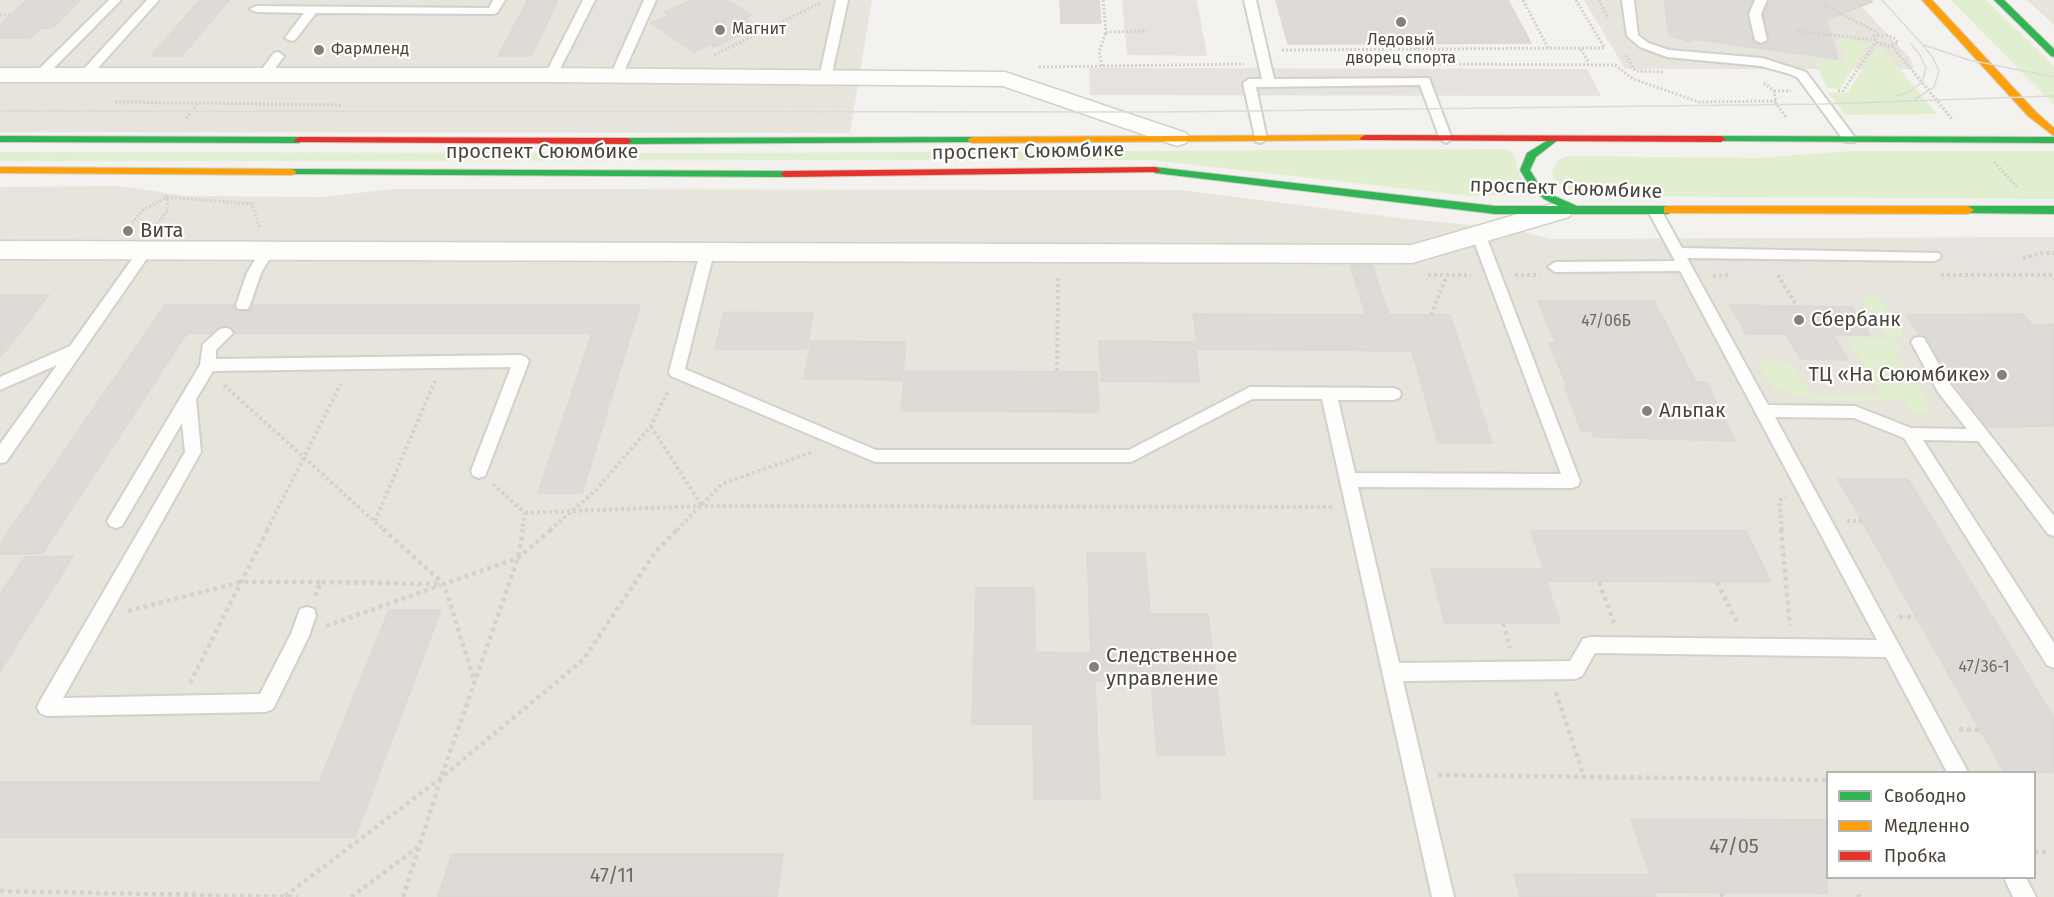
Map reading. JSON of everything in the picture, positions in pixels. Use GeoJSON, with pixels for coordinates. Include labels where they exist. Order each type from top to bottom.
{"type":"FeatureCollection","features":[{"type":"Feature","properties":{"kind":"main road"},"geometry":{"type":"LineString","coordinates":[[1927,0],[2032,114],[2054,133]]}},
{"type":"Feature","properties":{"kind":"main road"},"geometry":{"type":"LineString","coordinates":[[1999,0],[2054,54]]}},
{"type":"Feature","properties":{"kind":"main road"},"geometry":{"type":"LineString","coordinates":[[1973,139],[2011,133],[2028,122],[2032,114]]}},
{"type":"Feature","properties":{"kind":"main road","name":"проспект Сююмбике"},"geometry":{"type":"LineString","coordinates":[[0,139],[776,142],[1176,138],[2054,140]]}},
{"type":"Feature","properties":{"kind":"main road"},"geometry":{"type":"LineString","coordinates":[[1553,140],[1531,155],[1525,170],[1534,185],[1567,211]]}},
{"type":"Feature","properties":{"kind":"main road","name":"проспект Сююмбике"},"geometry":{"type":"LineString","coordinates":[[0,170],[759,174],[1166,170],[1495,210],[2054,210]]}},
{"type":"Feature","properties":{"kind":"main road"},"geometry":{"type":"LineString","coordinates":[[2038,210],[2054,216]]}},
{"type":"Feature","properties":{"kind":"street"},"geometry":{"type":"LineString","coordinates":[[0,75],[551,75],[1005,79],[1176,138]]}},
{"type":"Feature","properties":{"kind":"street"},"geometry":{"type":"LineString","coordinates":[[0,250],[1412,254],[1567,211]]}},
{"type":"Feature","properties":{"kind":"lane"},"geometry":{"type":"LineString","coordinates":[[40,75],[115,0]]}},
{"type":"Feature","properties":{"kind":"lane"},"geometry":{"type":"LineString","coordinates":[[85,75],[153,0]]}},
{"type":"Feature","properties":{"kind":"lane"},"geometry":{"type":"LineString","coordinates":[[256,9],[493,11],[499,0]]}},
{"type":"Feature","properties":{"kind":"lane"},"geometry":{"type":"LineString","coordinates":[[551,75],[589,0]]}},
{"type":"Feature","properties":{"kind":"lane"},"geometry":{"type":"LineString","coordinates":[[616,76],[650,0]]}},
{"type":"Feature","properties":{"kind":"lane"},"geometry":{"type":"LineString","coordinates":[[825,78],[842,0]]}},
{"type":"Feature","properties":{"kind":"lane"},"geometry":{"type":"LineString","coordinates":[[1250,0],[1269,83]]}},
{"type":"Feature","properties":{"kind":"lane"},"geometry":{"type":"LineString","coordinates":[[1628,0],[1633,36],[1644,45],[1666,53],[1762,62],[1794,71],[1802,75],[1850,139]]}},
{"type":"Feature","properties":{"kind":"lane"},"geometry":{"type":"LineString","coordinates":[[1761,0],[1755,14],[1761,40]]}},
{"type":"Feature","properties":{"kind":"lane"},"geometry":{"type":"LineString","coordinates":[[291,38],[313,9]]}},
{"type":"Feature","properties":{"kind":"lane"},"geometry":{"type":"LineString","coordinates":[[263,76],[278,56]]}},
{"type":"Feature","properties":{"kind":"lane"},"geometry":{"type":"LineString","coordinates":[[1261,139],[1249,83],[1425,81],[1446,139]]}},
{"type":"Feature","properties":{"kind":"lane"},"geometry":{"type":"LineString","coordinates":[[1654,211],[1957,771]]}},
{"type":"Feature","properties":{"kind":"lane"},"geometry":{"type":"LineString","coordinates":[[1348,480],[1572,481],[1479,236]]}},
{"type":"Feature","properties":{"kind":"lane"},"geometry":{"type":"LineString","coordinates":[[0,457],[141,251]]}},
{"type":"Feature","properties":{"kind":"lane"},"geometry":{"type":"LineString","coordinates":[[243,305],[254,273],[267,251]]}},
{"type":"Feature","properties":{"kind":"lane"},"geometry":{"type":"LineString","coordinates":[[707,252],[677,372],[875,456],[1131,456],[1250,393],[1393,394]]}},
{"type":"Feature","properties":{"kind":"lane"},"geometry":{"type":"LineString","coordinates":[[1555,267],[1681,260],[1934,256]]}},
{"type":"Feature","properties":{"kind":"lane"},"geometry":{"type":"LineString","coordinates":[[116,521],[207,366],[208,348],[225,333]]}},
{"type":"Feature","properties":{"kind":"lane"},"geometry":{"type":"LineString","coordinates":[[1919,342],[1944,388],[2054,528]]}},
{"type":"Feature","properties":{"kind":"lane"},"geometry":{"type":"LineString","coordinates":[[0,384],[76,349]]}},
{"type":"Feature","properties":{"kind":"lane"},"geometry":{"type":"LineString","coordinates":[[207,366],[521,361],[479,471]]}},
{"type":"Feature","properties":{"kind":"lane"},"geometry":{"type":"LineString","coordinates":[[1329,394],[1443,897]]}},
{"type":"Feature","properties":{"kind":"lane"},"geometry":{"type":"LineString","coordinates":[[188,399],[194,452],[47,707],[266,703],[300,636],[307,615]]}},
{"type":"Feature","properties":{"kind":"lane"},"geometry":{"type":"LineString","coordinates":[[1764,411],[1855,412],[1910,434],[1982,435]]}},
{"type":"Feature","properties":{"kind":"lane"},"geometry":{"type":"LineString","coordinates":[[1910,434],[2054,659]]}},
{"type":"Feature","properties":{"kind":"lane"},"geometry":{"type":"LineString","coordinates":[[1392,672],[1575,670],[1590,645],[1891,649]]}},
{"type":"Feature","properties":{"kind":"lane"},"geometry":{"type":"LineString","coordinates":[[2016,879],[2025,897]]}},
{"type":"Feature","properties":{"kind":"path"},"geometry":{"type":"LineString","coordinates":[[708,58],[826,0]]}},
{"type":"Feature","properties":{"kind":"path"},"geometry":{"type":"LineString","coordinates":[[1102,66],[1099,52],[1106,32],[1103,0]]}},
{"type":"Feature","properties":{"kind":"path"},"geometry":{"type":"LineString","coordinates":[[1523,0],[1548,48]]}},
{"type":"Feature","properties":{"kind":"path"},"geometry":{"type":"LineString","coordinates":[[1261,50],[1605,48],[1576,0]]}},
{"type":"Feature","properties":{"kind":"path"},"geometry":{"type":"LineString","coordinates":[[1824,5],[1878,34],[1896,39],[1898,43],[1892,46]]}},
{"type":"Feature","properties":{"kind":"path"},"geometry":{"type":"LineString","coordinates":[[0,15],[11,15]]}},
{"type":"Feature","properties":{"kind":"path"},"geometry":{"type":"LineString","coordinates":[[1798,30],[1876,41],[1892,46],[1953,119]]}},
{"type":"Feature","properties":{"kind":"path"},"geometry":{"type":"LineString","coordinates":[[1106,32],[1147,31]]}},
{"type":"Feature","properties":{"kind":"path"},"geometry":{"type":"LineString","coordinates":[[1843,91],[1876,41],[1874,36],[1878,34]]}},
{"type":"Feature","properties":{"kind":"path"},"geometry":{"type":"LineString","coordinates":[[1414,44],[1423,64]]}},
{"type":"Feature","properties":{"kind":"path"},"geometry":{"type":"LineString","coordinates":[[1580,48],[1589,64]]}},
{"type":"Feature","properties":{"kind":"path"},"geometry":{"type":"LineString","coordinates":[[1623,71],[1635,72]]}},
{"type":"Feature","properties":{"kind":"path"},"geometry":{"type":"LineString","coordinates":[[115,102],[198,102],[197,105]]}},
{"type":"Feature","properties":{"kind":"path"},"geometry":{"type":"LineString","coordinates":[[197,105],[341,105]]}},
{"type":"Feature","properties":{"kind":"path"},"geometry":{"type":"LineString","coordinates":[[182,123],[197,105]]}},
{"type":"Feature","properties":{"kind":"path"},"geometry":{"type":"LineString","coordinates":[[1991,159],[2020,191]]}},
{"type":"Feature","properties":{"kind":"path"},"geometry":{"type":"LineString","coordinates":[[141,251],[168,210],[167,197],[159,189]]}},
{"type":"Feature","properties":{"kind":"path"},"geometry":{"type":"LineString","coordinates":[[132,223],[143,210],[167,197],[252,204],[267,251]]}},
{"type":"Feature","properties":{"kind":"path"},"geometry":{"type":"LineString","coordinates":[[2023,258],[2042,253],[2054,253]]}},
{"type":"Feature","properties":{"kind":"path"},"geometry":{"type":"LineString","coordinates":[[1057,371],[1058,274]]}},
{"type":"Feature","properties":{"kind":"path"},"geometry":{"type":"LineString","coordinates":[[1431,315],[1447,275]]}},
{"type":"Feature","properties":{"kind":"path"},"geometry":{"type":"LineString","coordinates":[[1778,275],[1797,306]]}},
{"type":"Feature","properties":{"kind":"path"},"geometry":{"type":"LineString","coordinates":[[375,521],[443,362]]}},
{"type":"Feature","properties":{"kind":"path"},"geometry":{"type":"LineString","coordinates":[[179,705],[352,363]]}},
{"type":"Feature","properties":{"kind":"path"},"geometry":{"type":"LineString","coordinates":[[207,366],[444,584],[474,682]]}},
{"type":"Feature","properties":{"kind":"path"},"geometry":{"type":"LineString","coordinates":[[300,636],[518,558],[596,490],[651,426],[677,372]]}},
{"type":"Feature","properties":{"kind":"path"},"geometry":{"type":"LineString","coordinates":[[651,426],[701,506]]}},
{"type":"Feature","properties":{"kind":"path"},"geometry":{"type":"LineString","coordinates":[[285,896],[441,778],[583,660],[656,551],[722,484],[842,442]]}},
{"type":"Feature","properties":{"kind":"path"},"geometry":{"type":"LineString","coordinates":[[479,471],[525,513],[701,506],[1354,507]]}},
{"type":"Feature","properties":{"kind":"path"},"geometry":{"type":"LineString","coordinates":[[1792,648],[1779,501],[1801,481]]}},
{"type":"Feature","properties":{"kind":"path"},"geometry":{"type":"LineString","coordinates":[[403,897],[441,778],[518,558],[525,513]]}},
{"type":"Feature","properties":{"kind":"path"},"geometry":{"type":"LineString","coordinates":[[98,619],[241,582],[444,584]]}},
{"type":"Feature","properties":{"kind":"path"},"geometry":{"type":"LineString","coordinates":[[307,615],[321,582]]}},
{"type":"Feature","properties":{"kind":"path"},"geometry":{"type":"LineString","coordinates":[[1599,582],[1622,646]]}},
{"type":"Feature","properties":{"kind":"path"},"geometry":{"type":"LineString","coordinates":[[1717,582],[1750,647]]}},
{"type":"Feature","properties":{"kind":"path"},"geometry":{"type":"LineString","coordinates":[[1549,670],[1584,777]]}},
{"type":"Feature","properties":{"kind":"path"},"geometry":{"type":"LineString","coordinates":[[1415,775],[1826,780]]}},
{"type":"Feature","properties":{"kind":"path"},"geometry":{"type":"LineString","coordinates":[[351,897],[419,845]]}},
{"type":"Feature","properties":{"kind":"path"},"geometry":{"type":"LineString","coordinates":[[2036,852],[2049,852]]}},
{"type":"Feature","properties":{"kind":"path"},"geometry":{"type":"LineString","coordinates":[[0,891],[298,897]]}},
{"type":"Feature","properties":{"kind":"shaded area"},"geometry":{"type":"Polygon","coordinates":[[[0,0],[872,0],[850,133],[0,132],[0,0]]]}},
{"type":"Feature","properties":{"kind":"shaded area"},"geometry":{"type":"Polygon","coordinates":[[[595,0],[643,0],[617,59],[566,58],[595,0]]]}},
{"type":"Feature","properties":{"kind":"shaded area"},"geometry":{"type":"Polygon","coordinates":[[[1122,0],[1197,0],[1207,56],[1127,55],[1122,0]]]}},
{"type":"Feature","properties":{"kind":"shaded area"},"geometry":{"type":"Polygon","coordinates":[[[1584,0],[1855,0],[1910,58],[1914,69],[1625,69],[1584,0]]]}},
{"type":"Feature","properties":{"kind":"shaded area"},"geometry":{"type":"Polygon","coordinates":[[[2027,0],[2054,0],[2054,25],[2027,0]]]}},
{"type":"Feature","properties":{"kind":"shaded area"},"geometry":{"type":"Polygon","coordinates":[[[1089,68],[1587,69],[1601,96],[1090,95],[1089,68]]]}},
{"type":"Feature","properties":{"kind":"shaded area"},"geometry":{"type":"Polygon","coordinates":[[[117,186],[187,196],[323,197],[393,189],[1181,190],[1407,219],[1513,229],[1550,239],[2054,237],[2054,897],[0,897],[0,187],[117,186]]]}},
{"type":"Feature","properties":{"kind":"shaded area"},"geometry":{"type":"Polygon","coordinates":[[[1922,241],[1989,241],[1999,253],[2042,253],[2054,267],[2054,273],[1976,273],[1967,262],[1938,262],[1922,241]]]}},
{"type":"Feature","properties":{"kind":"shaded area"},"geometry":{"type":"Polygon","coordinates":[[[1712,260],[1799,261],[1807,273],[1719,272],[1712,260]]]}},
{"type":"Feature","properties":{"kind":"green space"},"geometry":{"type":"Polygon","coordinates":[[[1951,0],[1986,0],[2054,66],[2054,105],[1951,0]]]}},
{"type":"Feature","properties":{"kind":"green space"},"geometry":{"type":"Polygon","coordinates":[[[1837,37],[1869,43],[1840,89],[1827,88],[1814,59],[1846,62],[1837,37]]]}},
{"type":"Feature","properties":{"kind":"green space"},"geometry":{"type":"Polygon","coordinates":[[[1878,46],[1937,114],[1846,115],[1828,93],[1847,93],[1878,46]]]}},
{"type":"Feature","properties":{"kind":"green space"},"geometry":{"type":"Polygon","coordinates":[[[1505,149],[1512,152],[1528,194],[1470,196],[1151,160],[0,161],[0,152],[717,153],[1505,149]]]}},
{"type":"Feature","properties":{"kind":"green space"},"geometry":{"type":"Polygon","coordinates":[[[1851,151],[2054,151],[2054,199],[1584,196],[1559,184],[1553,177],[1552,170],[1559,160],[1567,156],[1756,158],[1851,151]]]}},
{"type":"Feature","properties":{"kind":"green space"},"geometry":{"type":"Polygon","coordinates":[[[1861,296],[1878,297],[1905,336],[1893,337],[1901,350],[1895,352],[1926,397],[1928,414],[1914,414],[1903,401],[1816,401],[1773,388],[1760,367],[1763,361],[1781,361],[1793,367],[1812,395],[1882,394],[1845,337],[1887,338],[1861,296]]]}},
{"type":"Feature","properties":{"kind":"building"},"geometry":{"type":"Polygon","coordinates":[[[27,0],[81,0],[53,28],[41,28],[30,38],[0,38],[0,25],[27,0]]]}},
{"type":"Feature","properties":{"kind":"building"},"geometry":{"type":"Polygon","coordinates":[[[200,0],[229,0],[182,56],[151,56],[200,0]]]}},
{"type":"Feature","properties":{"kind":"building"},"geometry":{"type":"Polygon","coordinates":[[[528,0],[558,0],[531,56],[498,56],[528,0]]]}},
{"type":"Feature","properties":{"kind":"building"},"geometry":{"type":"Polygon","coordinates":[[[692,0],[727,0],[751,15],[745,18],[753,24],[739,31],[743,33],[714,47],[710,44],[694,52],[651,23],[669,15],[664,12],[692,0]]]}},
{"type":"Feature","properties":{"kind":"building"},"geometry":{"type":"Polygon","coordinates":[[[1060,0],[1099,0],[1101,23],[1061,23],[1060,0]]]}},
{"type":"Feature","properties":{"kind":"building","name":"Ледовый дворец спорта"},"geometry":{"type":"Polygon","coordinates":[[[1276,0],[1508,0],[1531,43],[1288,44],[1276,0]]]}},
{"type":"Feature","properties":{"kind":"building"},"geometry":{"type":"Polygon","coordinates":[[[1664,0],[1753,0],[1747,15],[1753,40],[1760,45],[1769,41],[1763,14],[1769,0],[1872,0],[1872,2],[1826,20],[1838,59],[1693,39],[1690,42],[1669,35],[1664,0]]]}},
{"type":"Feature","properties":{"kind":"building"},"geometry":{"type":"Polygon","coordinates":[[[1350,265],[1372,265],[1389,315],[1450,315],[1492,443],[1438,443],[1412,351],[1198,349],[1193,314],[1366,315],[1350,265]]]}},
{"type":"Feature","properties":{"kind":"building"},"geometry":{"type":"Polygon","coordinates":[[[0,295],[49,295],[0,358],[0,295]]]}},
{"type":"Feature","properties":{"kind":"building"},"geometry":{"type":"Polygon","coordinates":[[[1538,301],[1654,301],[1696,382],[1707,382],[1735,441],[1594,437],[1592,431],[1581,431],[1565,386],[1567,386],[1549,343],[1556,343],[1538,301]]]}},
{"type":"Feature","properties":{"kind":"building"},"geometry":{"type":"Polygon","coordinates":[[[165,305],[234,305],[238,311],[248,311],[253,305],[640,305],[582,493],[538,493],[592,333],[235,333],[232,328],[225,326],[212,333],[187,333],[42,554],[0,554],[0,544],[165,305]]]}},
{"type":"Feature","properties":{"kind":"building","name":"Сбербанк"},"geometry":{"type":"Polygon","coordinates":[[[1730,305],[1852,307],[1870,335],[1833,335],[1848,360],[1800,359],[1786,334],[1746,334],[1730,305]]]}},
{"type":"Feature","properties":{"kind":"building"},"geometry":{"type":"Polygon","coordinates":[[[724,312],[813,313],[807,349],[715,349],[724,312]]]}},
{"type":"Feature","properties":{"kind":"building","name":"ТЦ «На Сююмбике»"},"geometry":{"type":"Polygon","coordinates":[[[2024,314],[2032,325],[2054,324],[2054,426],[1987,427],[1941,364],[1926,337],[1920,335],[1906,315],[2024,314]]]}},
{"type":"Feature","properties":{"kind":"building"},"geometry":{"type":"Polygon","coordinates":[[[811,341],[906,342],[902,380],[804,379],[811,341]]]}},
{"type":"Feature","properties":{"kind":"building"},"geometry":{"type":"Polygon","coordinates":[[[1099,341],[1195,342],[1199,382],[1101,381],[1099,341]]]}},
{"type":"Feature","properties":{"kind":"building"},"geometry":{"type":"Polygon","coordinates":[[[905,371],[1097,372],[1099,412],[901,411],[905,371]]]}},
{"type":"Feature","properties":{"kind":"building"},"geometry":{"type":"Polygon","coordinates":[[[1838,479],[1908,479],[2054,718],[2054,772],[2003,771],[1838,479]]]}},
{"type":"Feature","properties":{"kind":"building"},"geometry":{"type":"Polygon","coordinates":[[[1531,531],[1746,531],[1771,582],[1548,581],[1531,531]]]}},
{"type":"Feature","properties":{"kind":"building","name":"Следственное управление"},"geometry":{"type":"Polygon","coordinates":[[[1087,553],[1145,553],[1150,614],[1208,614],[1225,755],[1157,755],[1151,680],[1095,681],[1100,799],[1034,799],[1033,724],[972,724],[976,588],[1034,588],[1035,652],[1091,653],[1087,553]]]}},
{"type":"Feature","properties":{"kind":"building"},"geometry":{"type":"Polygon","coordinates":[[[73,556],[0,671],[0,594],[25,557],[73,556]]]}},
{"type":"Feature","properties":{"kind":"building"},"geometry":{"type":"Polygon","coordinates":[[[1431,569],[1542,569],[1560,623],[1445,623],[1431,569]]]}},
{"type":"Feature","properties":{"kind":"building"},"geometry":{"type":"Polygon","coordinates":[[[389,610],[441,610],[355,837],[0,837],[0,782],[319,782],[389,610]]]}},
{"type":"Feature","properties":{"kind":"building"},"geometry":{"type":"Polygon","coordinates":[[[1631,819],[1826,820],[1827,893],[1656,892],[1631,819]]]}},
{"type":"Feature","properties":{"kind":"building"},"geometry":{"type":"Polygon","coordinates":[[[452,854],[783,854],[777,897],[438,897],[452,854]]]}},
{"type":"Feature","properties":{"kind":"building"},"geometry":{"type":"Polygon","coordinates":[[[1514,874],[1648,875],[1656,897],[1520,897],[1514,874]]]}},
{"type":"Feature","properties":{"kind":"tram line"},"geometry":{"type":"LineString","coordinates":[[1882,0],[1922,44],[1933,58],[1939,71],[1934,87],[1914,100]]}},
{"type":"Feature","properties":{"kind":"tram line"},"geometry":{"type":"LineString","coordinates":[[1897,96],[1911,91],[1922,82],[1926,68],[1920,55],[1911,44]]}},
{"type":"Feature","properties":{"kind":"tram line"},"geometry":{"type":"LineString","coordinates":[[1924,45],[1969,60],[2054,77]]}},
{"type":"Feature","properties":{"kind":"tram line"},"geometry":{"type":"LineString","coordinates":[[0,111],[1161,112],[1823,104],[2054,96]]}},
{"type":"Feature","properties":{"kind":"traffic: fast"},"geometry":{"type":"LineString","coordinates":[[1999,0],[2054,54]]}},
{"type":"Feature","properties":{"kind":"traffic: fast"},"geometry":{"type":"LineString","coordinates":[[0,139],[299,140]]}},
{"type":"Feature","properties":{"kind":"traffic: fast"},"geometry":{"type":"LineString","coordinates":[[1721,139],[2054,140]]}},
{"type":"Feature","properties":{"kind":"traffic: fast"},"geometry":{"type":"LineString","coordinates":[[627,141],[972,140]]}},
{"type":"Feature","properties":{"kind":"traffic: fast"},"geometry":{"type":"LineString","coordinates":[[1553,140],[1531,155],[1525,170],[1534,185],[1548,197],[1575,210]]}},
{"type":"Feature","properties":{"kind":"traffic: fast"},"geometry":{"type":"LineString","coordinates":[[1155,170],[1495,210],[1668,210]]}},
{"type":"Feature","properties":{"kind":"traffic: fast"},"geometry":{"type":"LineString","coordinates":[[292,172],[785,174]]}},
{"type":"Feature","properties":{"kind":"traffic: fast"},"geometry":{"type":"LineString","coordinates":[[1968,210],[2054,210]]}},
{"type":"Feature","properties":{"kind":"traffic: slow"},"geometry":{"type":"LineString","coordinates":[[1927,0],[2032,114],[2054,133]]}},
{"type":"Feature","properties":{"kind":"traffic: slow"},"geometry":{"type":"LineString","coordinates":[[972,140],[1365,138]]}},
{"type":"Feature","properties":{"kind":"traffic: slow"},"geometry":{"type":"LineString","coordinates":[[0,170],[292,172]]}},
{"type":"Feature","properties":{"kind":"traffic: slow"},"geometry":{"type":"LineString","coordinates":[[1668,210],[1968,210]]}},
{"type":"Feature","properties":{"kind":"traffic: jam"},"geometry":{"type":"LineString","coordinates":[[1365,138],[1721,139]]}},
{"type":"Feature","properties":{"kind":"traffic: jam"},"geometry":{"type":"LineString","coordinates":[[299,140],[627,141]]}},
{"type":"Feature","properties":{"kind":"traffic: jam"},"geometry":{"type":"LineString","coordinates":[[785,174],[1155,170]]}},
{"type":"Feature","properties":{"kind":"place","name":"Ледовый дворец спорта"},"geometry":{"type":"Point","coordinates":[1401,22]}},
{"type":"Feature","properties":{"kind":"place","name":"Магнит"},"geometry":{"type":"Point","coordinates":[720,30]}},
{"type":"Feature","properties":{"kind":"place","name":"Фармленд"},"geometry":{"type":"Point","coordinates":[319,50]}},
{"type":"Feature","properties":{"kind":"place","name":"Вита"},"geometry":{"type":"Point","coordinates":[128,231]}},
{"type":"Feature","properties":{"kind":"place","name":"Сбербанк"},"geometry":{"type":"Point","coordinates":[1799,320]}},
{"type":"Feature","properties":{"kind":"place","name":"ТЦ «На Сююмбике»"},"geometry":{"type":"Point","coordinates":[2002,375]}},
{"type":"Feature","properties":{"kind":"place","name":"Альпак"},"geometry":{"type":"Point","coordinates":[1647,411]}},
{"type":"Feature","properties":{"kind":"place","name":"Следственное управление"},"geometry":{"type":"Point","coordinates":[1094,667]}}]}
